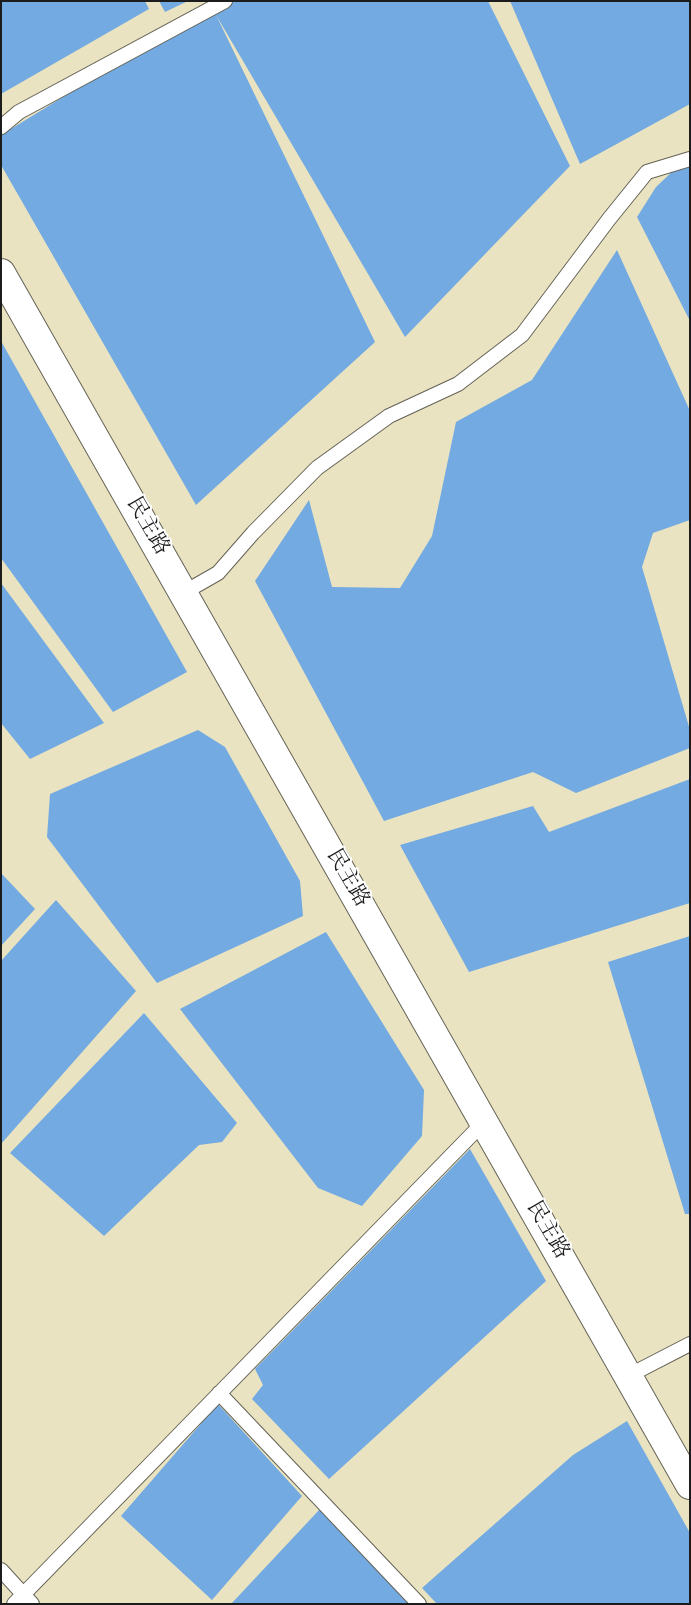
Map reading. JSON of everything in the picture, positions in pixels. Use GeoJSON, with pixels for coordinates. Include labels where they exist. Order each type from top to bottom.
{"type":"FeatureCollection","features":[{"type":"Feature","properties":{"kind":"street","name":"民主路"},"geometry":{"type":"LineString","coordinates":[[1,273],[690,1485]]}},
{"type":"Feature","properties":{"kind":"lane"},"geometry":{"type":"LineString","coordinates":[[1,127],[19,112],[225,1]]}},
{"type":"Feature","properties":{"kind":"lane"},"geometry":{"type":"LineString","coordinates":[[183,594],[218,573],[253,533],[317,468],[389,416],[458,384],[522,336],[609,219],[647,172],[690,159]]}},
{"type":"Feature","properties":{"kind":"lane"},"geometry":{"type":"LineString","coordinates":[[1,1570],[23,1600],[219,1393],[484,1122]]}},
{"type":"Feature","properties":{"kind":"lane"},"geometry":{"type":"LineString","coordinates":[[628,1376],[690,1344]]}},
{"type":"Feature","properties":{"kind":"lane"},"geometry":{"type":"LineString","coordinates":[[219,1393],[419,1604]]}},
{"type":"Feature","properties":{"kind":"water"},"geometry":{"type":"Polygon","coordinates":[[[1,1],[145,1],[149,9],[1,94],[1,1]]]}},
{"type":"Feature","properties":{"kind":"water"},"geometry":{"type":"Polygon","coordinates":[[[159,1],[188,1],[165,12],[159,1]]]}},
{"type":"Feature","properties":{"kind":"water"},"geometry":{"type":"Polygon","coordinates":[[[224,1],[488,1],[570,166],[405,337],[216,15],[375,342],[196,505],[1,165],[1,135],[212,6],[224,1]]]}},
{"type":"Feature","properties":{"kind":"water"},"geometry":{"type":"Polygon","coordinates":[[[510,1],[690,1],[690,104],[580,164],[510,1]]]}},
{"type":"Feature","properties":{"kind":"water"},"geometry":{"type":"Polygon","coordinates":[[[690,165],[690,321],[637,217],[656,187],[676,168],[690,165]]]}},
{"type":"Feature","properties":{"kind":"water"},"geometry":{"type":"Polygon","coordinates":[[[617,250],[690,411],[690,520],[653,533],[642,567],[690,730],[690,748],[576,793],[533,772],[384,821],[255,581],[309,500],[332,587],[400,588],[432,536],[456,422],[532,380],[617,250]]]}},
{"type":"Feature","properties":{"kind":"water"},"geometry":{"type":"Polygon","coordinates":[[[1,341],[187,672],[113,712],[1,558],[1,341]]]}},
{"type":"Feature","properties":{"kind":"water"},"geometry":{"type":"Polygon","coordinates":[[[1,583],[104,723],[30,759],[1,723],[1,583]]]}},
{"type":"Feature","properties":{"kind":"water"},"geometry":{"type":"Polygon","coordinates":[[[198,730],[225,747],[300,881],[303,916],[157,983],[47,837],[50,794],[198,730]]]}},
{"type":"Feature","properties":{"kind":"water"},"geometry":{"type":"Polygon","coordinates":[[[690,779],[690,903],[469,972],[400,845],[533,806],[549,832],[690,779]]]}},
{"type":"Feature","properties":{"kind":"water"},"geometry":{"type":"Polygon","coordinates":[[[1,873],[35,909],[1,946],[1,873]]]}},
{"type":"Feature","properties":{"kind":"water"},"geometry":{"type":"Polygon","coordinates":[[[56,900],[136,991],[1,1144],[1,961],[56,900]]]}},
{"type":"Feature","properties":{"kind":"water"},"geometry":{"type":"Polygon","coordinates":[[[326,932],[424,1090],[422,1136],[362,1206],[318,1188],[180,1009],[326,932]]]}},
{"type":"Feature","properties":{"kind":"water"},"geometry":{"type":"Polygon","coordinates":[[[690,936],[690,1214],[685,1214],[608,962],[690,936]]]}},
{"type":"Feature","properties":{"kind":"water"},"geometry":{"type":"Polygon","coordinates":[[[144,1013],[237,1123],[222,1142],[199,1145],[104,1236],[10,1153],[144,1013]]]}},
{"type":"Feature","properties":{"kind":"water"},"geometry":{"type":"Polygon","coordinates":[[[470,1149],[546,1281],[329,1479],[252,1399],[263,1385],[255,1369],[470,1149]]]}},
{"type":"Feature","properties":{"kind":"water"},"geometry":{"type":"Polygon","coordinates":[[[218,1404],[302,1496],[212,1600],[121,1516],[218,1404]]]}},
{"type":"Feature","properties":{"kind":"water"},"geometry":{"type":"Polygon","coordinates":[[[627,1421],[690,1533],[690,1604],[437,1604],[422,1588],[573,1455],[627,1421]]]}},
{"type":"Feature","properties":{"kind":"water"},"geometry":{"type":"Polygon","coordinates":[[[320,1509],[412,1604],[231,1604],[320,1509]]]}}]}
